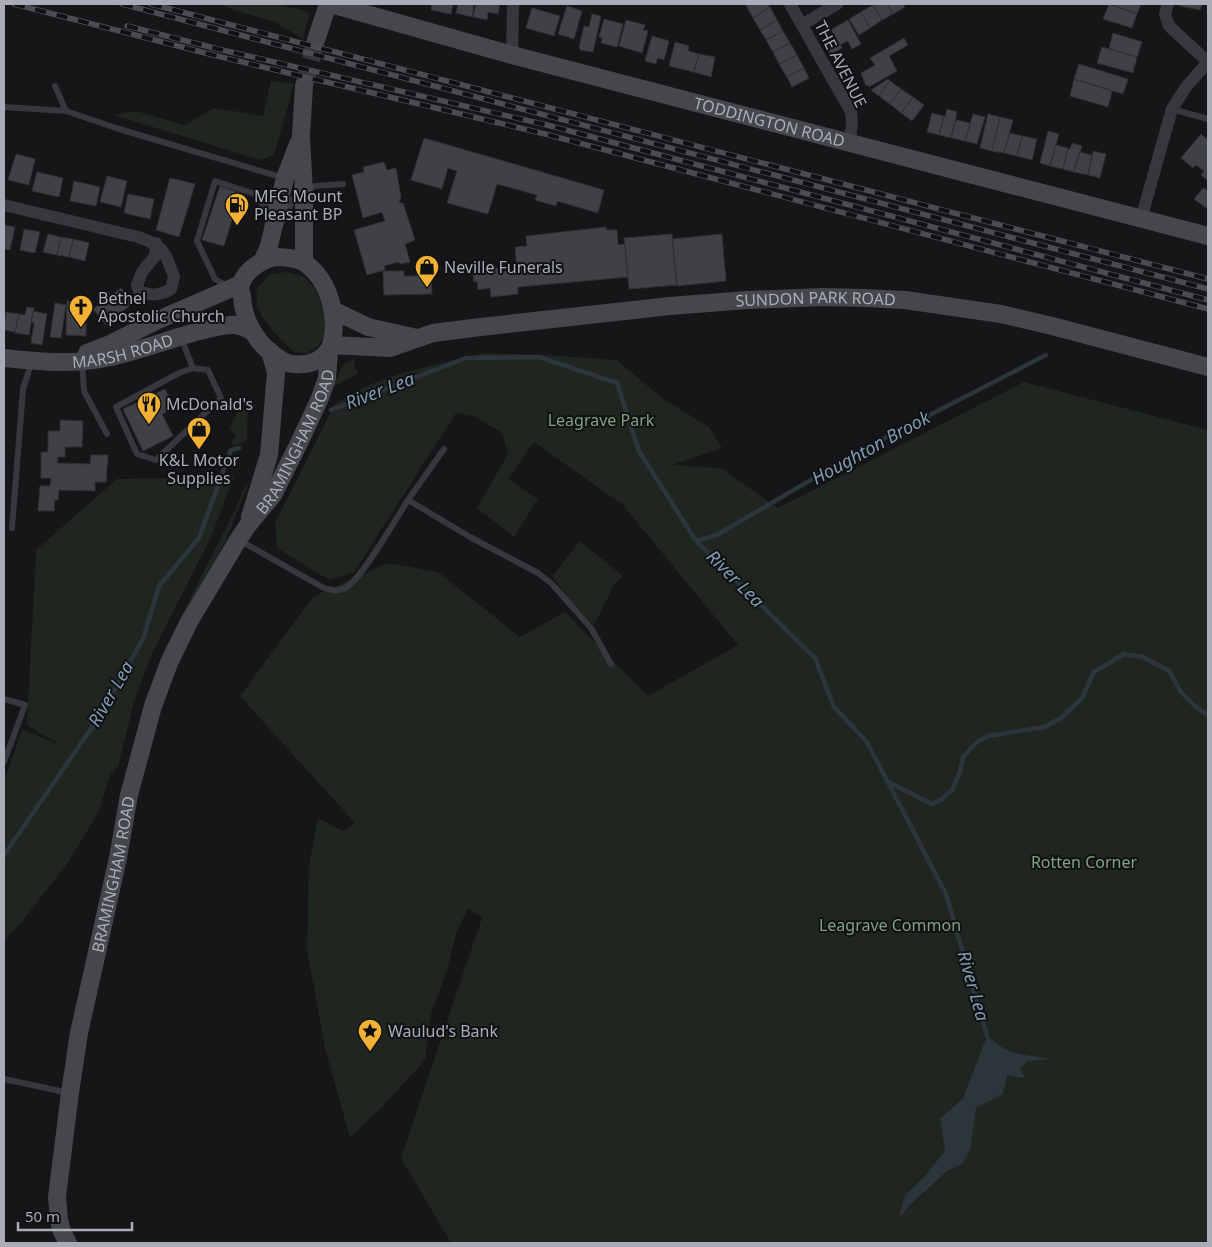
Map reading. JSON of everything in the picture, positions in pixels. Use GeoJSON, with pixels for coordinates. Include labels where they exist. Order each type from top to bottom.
{"type":"FeatureCollection","features":[{"type":"Feature","properties":{"kind":"street"},"geometry":{"type":"LineString","coordinates":[[316,40],[330,4]]}},
{"type":"Feature","properties":{"kind":"street","name":"TODDINGTON ROAD"},"geometry":{"type":"LineString","coordinates":[[330,4],[512,54],[1208,236]]}},
{"type":"Feature","properties":{"kind":"street"},"geometry":{"type":"LineString","coordinates":[[512,54],[513,4]]}},
{"type":"Feature","properties":{"kind":"street","name":"THE AVENUE"},"geometry":{"type":"LineString","coordinates":[[790,4],[851,112],[852,125],[849,142]]}},
{"type":"Feature","properties":{"kind":"street"},"geometry":{"type":"LineString","coordinates":[[802,24],[837,4]]}},
{"type":"Feature","properties":{"kind":"street"},"geometry":{"type":"LineString","coordinates":[[1140,219],[1172,109],[1186,87],[1208,62],[1169,26],[1165,14],[1168,4]]}},
{"type":"Feature","properties":{"kind":"street"},"geometry":{"type":"LineString","coordinates":[[304,86],[301,136],[304,193],[304,262]]}},
{"type":"Feature","properties":{"kind":"street"},"geometry":{"type":"LineString","coordinates":[[266,253],[275,257],[304,262],[319,279],[328,294],[333,310],[335,328],[330,348],[320,359],[308,364],[296,364],[283,361],[270,351],[252,331],[236,287],[266,253],[285,178],[301,136]]}},
{"type":"Feature","properties":{"kind":"street"},"geometry":{"type":"LineString","coordinates":[[4,205],[156,243]]}},
{"type":"Feature","properties":{"kind":"street","name":"MARSH ROAD"},"geometry":{"type":"LineString","coordinates":[[50,362],[108,345],[194,303],[236,287]]}},
{"type":"Feature","properties":{"kind":"street","name":"SUNDON PARK ROAD"},"geometry":{"type":"LineString","coordinates":[[330,348],[390,348],[433,333],[480,326],[670,306],[823,297],[906,300],[1001,314],[1208,367]]}},
{"type":"Feature","properties":{"kind":"street","name":"SUNDON PARK ROAD"},"geometry":{"type":"LineString","coordinates":[[333,310],[368,327],[418,338]]}},
{"type":"Feature","properties":{"kind":"street","name":"MARSH ROAD"},"geometry":{"type":"LineString","coordinates":[[4,358],[66,363],[82,362],[129,353],[185,335],[231,325],[240,326],[252,331]]}},
{"type":"Feature","properties":{"kind":"street","name":"BRAMINGHAM ROAD"},"geometry":{"type":"LineString","coordinates":[[68,1243],[58,1220],[57,1197],[79,1033],[118,858],[129,795],[153,706],[169,663],[189,622],[248,525],[273,496],[320,398],[327,378],[330,348]]}},
{"type":"Feature","properties":{"kind":"street","name":"BRAMINGHAM ROAD"},"geometry":{"type":"LineString","coordinates":[[248,525],[269,454],[276,373],[270,351]]}},
{"type":"Feature","properties":{"kind":"lane"},"geometry":{"type":"LineString","coordinates":[[56,86],[66,111]]}},
{"type":"Feature","properties":{"kind":"lane"},"geometry":{"type":"LineString","coordinates":[[4,107],[66,111],[119,129],[285,178]]}},
{"type":"Feature","properties":{"kind":"lane"},"geometry":{"type":"LineString","coordinates":[[1172,109],[1208,119]]}},
{"type":"Feature","properties":{"kind":"lane"},"geometry":{"type":"LineString","coordinates":[[236,287],[215,279],[197,241],[215,181],[255,194],[263,205],[278,207]]}},
{"type":"Feature","properties":{"kind":"lane"},"geometry":{"type":"LineString","coordinates":[[266,253],[289,210],[292,199],[314,186],[343,184]]}},
{"type":"Feature","properties":{"kind":"lane"},"geometry":{"type":"LineString","coordinates":[[185,335],[184,345],[193,368]]}},
{"type":"Feature","properties":{"kind":"lane"},"geometry":{"type":"LineString","coordinates":[[12,528],[23,389],[32,360]]}},
{"type":"Feature","properties":{"kind":"lane"},"geometry":{"type":"LineString","coordinates":[[82,362],[84,391],[107,434]]}},
{"type":"Feature","properties":{"kind":"lane"},"geometry":{"type":"LineString","coordinates":[[193,368],[208,370],[221,398],[156,460],[137,454],[116,407],[179,373],[193,368]]}},
{"type":"Feature","properties":{"kind":"lane"},"geometry":{"type":"LineString","coordinates":[[238,540],[322,587],[334,591],[345,588],[352,583],[374,554],[408,500],[444,449]]}},
{"type":"Feature","properties":{"kind":"lane"},"geometry":{"type":"LineString","coordinates":[[408,500],[470,538],[538,573],[552,584],[592,628],[611,664]]}},
{"type":"Feature","properties":{"kind":"lane"},"geometry":{"type":"LineString","coordinates":[[4,699],[25,705],[4,762]]}},
{"type":"Feature","properties":{"kind":"lane"},"geometry":{"type":"LineString","coordinates":[[4,1079],[70,1093]]}},
{"type":"Feature","properties":{"kind":"green space"},"geometry":{"type":"Polygon","coordinates":[[[221,4],[275,4],[306,11],[309,16],[303,39],[275,22],[231,9],[221,4]]]}},
{"type":"Feature","properties":{"kind":"green space"},"geometry":{"type":"Polygon","coordinates":[[[271,81],[294,84],[274,155],[260,160],[114,115],[136,111],[185,125],[214,108],[263,116],[271,81]]]}},
{"type":"Feature","properties":{"kind":"green space"},"geometry":{"type":"Polygon","coordinates":[[[287,272],[304,277],[317,291],[327,311],[326,335],[317,347],[307,353],[294,352],[281,340],[263,318],[257,306],[256,290],[270,274],[287,272]]]}},
{"type":"Feature","properties":{"kind":"green space","name":"Leagrave Common"},"geometry":{"type":"Polygon","coordinates":[[[483,353],[617,360],[662,398],[709,427],[722,448],[672,465],[721,468],[778,508],[1024,382],[1208,430],[1208,1243],[451,1243],[401,1158],[482,918],[468,908],[456,934],[448,967],[431,1014],[425,1060],[382,1107],[350,1138],[325,1048],[307,950],[309,866],[318,818],[343,831],[355,823],[240,696],[314,596],[388,563],[438,572],[520,637],[565,612],[648,696],[738,645],[623,505],[534,442],[508,479],[538,499],[514,537],[477,508],[508,454],[502,433],[474,416],[456,413],[354,572],[329,580],[277,548],[275,523],[335,404],[369,385],[388,378],[483,353]]]}},
{"type":"Feature","properties":{"kind":"green space"},"geometry":{"type":"Polygon","coordinates":[[[354,358],[358,374],[333,387],[343,365],[354,358]]]}},
{"type":"Feature","properties":{"kind":"green space"},"geometry":{"type":"Polygon","coordinates":[[[248,403],[247,440],[235,446],[232,443],[236,435],[229,430],[241,404],[248,403]]]}},
{"type":"Feature","properties":{"kind":"green space"},"geometry":{"type":"Polygon","coordinates":[[[234,477],[211,537],[150,658],[134,702],[118,767],[110,775],[99,811],[69,861],[22,922],[4,941],[4,782],[22,729],[62,746],[27,725],[36,550],[117,479],[234,477]]]}},
{"type":"Feature","properties":{"kind":"green space"},"geometry":{"type":"Polygon","coordinates":[[[250,480],[225,542],[185,617],[126,779],[144,705],[163,652],[235,510],[244,488],[250,480]]]}},
{"type":"Feature","properties":{"kind":"green space"},"geometry":{"type":"Polygon","coordinates":[[[580,541],[623,576],[614,585],[594,625],[569,599],[552,576],[580,541]]]}},
{"type":"Feature","properties":{"kind":"shaded area"},"geometry":{"type":"Polygon","coordinates":[[[987,1036],[1004,1049],[1019,1054],[1051,1059],[1028,1061],[1020,1069],[1025,1078],[1007,1075],[1003,1094],[976,1108],[970,1150],[962,1164],[947,1171],[913,1202],[899,1218],[905,1195],[926,1175],[945,1151],[940,1119],[963,1098],[987,1036]]]}},
{"type":"Feature","properties":{"kind":"building"},"geometry":{"type":"Polygon","coordinates":[[[432,4],[453,4],[451,14],[431,10],[432,4]]]}},
{"type":"Feature","properties":{"kind":"building"},"geometry":{"type":"Polygon","coordinates":[[[458,4],[474,4],[472,17],[456,13],[458,4]]]}},
{"type":"Feature","properties":{"kind":"building"},"geometry":{"type":"Polygon","coordinates":[[[476,4],[500,4],[498,14],[488,12],[487,20],[473,17],[476,4]]]}},
{"type":"Feature","properties":{"kind":"building"},"geometry":{"type":"Polygon","coordinates":[[[768,4],[770,7],[753,18],[746,5],[768,4]]]}},
{"type":"Feature","properties":{"kind":"building"},"geometry":{"type":"Polygon","coordinates":[[[887,4],[893,14],[882,20],[873,5],[887,4]]]}},
{"type":"Feature","properties":{"kind":"building"},"geometry":{"type":"Polygon","coordinates":[[[887,4],[902,4],[905,7],[893,14],[887,4]]]}},
{"type":"Feature","properties":{"kind":"building"},"geometry":{"type":"Polygon","coordinates":[[[1109,4],[1141,4],[1137,14],[1109,4]]]}},
{"type":"Feature","properties":{"kind":"building"},"geometry":{"type":"Polygon","coordinates":[[[1109,4],[1137,14],[1132,28],[1103,19],[1109,4]]]}},
{"type":"Feature","properties":{"kind":"building"},"geometry":{"type":"Polygon","coordinates":[[[1180,4],[1202,4],[1200,10],[1180,6],[1180,4]]]}},
{"type":"Feature","properties":{"kind":"building"},"geometry":{"type":"Polygon","coordinates":[[[873,5],[882,20],[870,28],[861,12],[873,5]]]}},
{"type":"Feature","properties":{"kind":"building"},"geometry":{"type":"Polygon","coordinates":[[[567,6],[582,11],[574,39],[558,34],[567,6]]]}},
{"type":"Feature","properties":{"kind":"building"},"geometry":{"type":"Polygon","coordinates":[[[770,7],[777,20],[760,30],[753,18],[770,7]]]}},
{"type":"Feature","properties":{"kind":"building"},"geometry":{"type":"Polygon","coordinates":[[[532,8],[560,16],[554,36],[526,28],[532,8]]]}},
{"type":"Feature","properties":{"kind":"building"},"geometry":{"type":"Polygon","coordinates":[[[861,12],[870,28],[859,35],[849,19],[861,12]]]}},
{"type":"Feature","properties":{"kind":"building"},"geometry":{"type":"Polygon","coordinates":[[[592,14],[601,16],[593,52],[580,50],[579,47],[584,26],[589,27],[592,14]]]}},
{"type":"Feature","properties":{"kind":"building"},"geometry":{"type":"Polygon","coordinates":[[[604,19],[623,24],[617,47],[601,43],[602,38],[599,37],[604,19]]]}},
{"type":"Feature","properties":{"kind":"building"},"geometry":{"type":"Polygon","coordinates":[[[626,20],[645,25],[643,30],[648,31],[642,53],[619,46],[626,20]]]}},
{"type":"Feature","properties":{"kind":"building"},"geometry":{"type":"Polygon","coordinates":[[[777,20],[783,31],[766,40],[760,30],[777,20]]]}},
{"type":"Feature","properties":{"kind":"building"},"geometry":{"type":"Polygon","coordinates":[[[848,20],[861,44],[852,49],[848,41],[840,45],[831,30],[848,20]]]}},
{"type":"Feature","properties":{"kind":"building"},"geometry":{"type":"Polygon","coordinates":[[[783,31],[790,43],[773,52],[766,40],[783,31]]]}},
{"type":"Feature","properties":{"kind":"building"},"geometry":{"type":"Polygon","coordinates":[[[1113,33],[1142,42],[1137,57],[1109,49],[1113,33]]]}},
{"type":"Feature","properties":{"kind":"building"},"geometry":{"type":"Polygon","coordinates":[[[652,36],[669,41],[664,60],[658,58],[656,64],[645,61],[652,36]]]}},
{"type":"Feature","properties":{"kind":"building"},"geometry":{"type":"Polygon","coordinates":[[[835,36],[842,48],[830,55],[823,43],[835,36]]]}},
{"type":"Feature","properties":{"kind":"building"},"geometry":{"type":"Polygon","coordinates":[[[904,38],[908,45],[889,56],[897,71],[869,87],[868,85],[866,86],[861,73],[875,65],[870,58],[904,38]]]}},
{"type":"Feature","properties":{"kind":"building"},"geometry":{"type":"Polygon","coordinates":[[[675,42],[689,46],[688,51],[699,54],[694,72],[669,66],[675,42]]]}},
{"type":"Feature","properties":{"kind":"building"},"geometry":{"type":"Polygon","coordinates":[[[790,43],[797,55],[779,64],[773,52],[790,43]]]}},
{"type":"Feature","properties":{"kind":"building"},"geometry":{"type":"Polygon","coordinates":[[[1102,47],[1137,57],[1133,73],[1097,63],[1102,47]]]}},
{"type":"Feature","properties":{"kind":"building"},"geometry":{"type":"Polygon","coordinates":[[[699,54],[715,57],[711,77],[694,72],[699,54]]]}},
{"type":"Feature","properties":{"kind":"building"},"geometry":{"type":"Polygon","coordinates":[[[797,55],[804,68],[787,77],[779,64],[797,55]]]}},
{"type":"Feature","properties":{"kind":"building"},"geometry":{"type":"Polygon","coordinates":[[[1079,64],[1128,79],[1123,94],[1074,79],[1079,64]]]}},
{"type":"Feature","properties":{"kind":"building"},"geometry":{"type":"Polygon","coordinates":[[[804,68],[809,78],[792,87],[787,77],[804,68]]]}},
{"type":"Feature","properties":{"kind":"building"},"geometry":{"type":"Polygon","coordinates":[[[888,79],[890,81],[879,96],[871,90],[888,79]]]}},
{"type":"Feature","properties":{"kind":"building"},"geometry":{"type":"Polygon","coordinates":[[[1074,79],[1112,91],[1108,107],[1070,96],[1074,79]]]}},
{"type":"Feature","properties":{"kind":"building"},"geometry":{"type":"Polygon","coordinates":[[[890,81],[901,89],[890,104],[879,96],[890,81]]]}},
{"type":"Feature","properties":{"kind":"building"},"geometry":{"type":"Polygon","coordinates":[[[901,89],[913,97],[901,113],[890,104],[901,89]]]}},
{"type":"Feature","properties":{"kind":"building"},"geometry":{"type":"Polygon","coordinates":[[[913,97],[924,105],[912,121],[901,113],[913,97]]]}},
{"type":"Feature","properties":{"kind":"building"},"geometry":{"type":"Polygon","coordinates":[[[947,109],[957,112],[951,138],[939,135],[947,109]]]}},
{"type":"Feature","properties":{"kind":"building"},"geometry":{"type":"Polygon","coordinates":[[[932,113],[944,116],[939,135],[927,132],[932,113]]]}},
{"type":"Feature","properties":{"kind":"building"},"geometry":{"type":"Polygon","coordinates":[[[973,114],[985,117],[977,144],[965,141],[973,114]]]}},
{"type":"Feature","properties":{"kind":"building"},"geometry":{"type":"Polygon","coordinates":[[[988,114],[1000,117],[992,151],[980,148],[988,114]]]}},
{"type":"Feature","properties":{"kind":"building"},"geometry":{"type":"Polygon","coordinates":[[[1000,117],[1013,120],[1004,153],[992,151],[1000,117]]]}},
{"type":"Feature","properties":{"kind":"building"},"geometry":{"type":"Polygon","coordinates":[[[956,120],[970,123],[965,141],[951,138],[956,120]]]}},
{"type":"Feature","properties":{"kind":"building"},"geometry":{"type":"Polygon","coordinates":[[[1048,131],[1059,134],[1050,166],[1040,163],[1048,131]]]}},
{"type":"Feature","properties":{"kind":"building"},"geometry":{"type":"Polygon","coordinates":[[[1010,133],[1022,136],[1017,156],[1004,153],[1010,133]]]}},
{"type":"Feature","properties":{"kind":"building"},"geometry":{"type":"Polygon","coordinates":[[[1201,134],[1208,140],[1208,181],[1201,175],[1204,171],[1196,165],[1193,168],[1181,158],[1201,134]]]}},
{"type":"Feature","properties":{"kind":"building"},"geometry":{"type":"Polygon","coordinates":[[[1022,136],[1037,139],[1032,160],[1017,156],[1022,136]]]}},
{"type":"Feature","properties":{"kind":"building"},"geometry":{"type":"Polygon","coordinates":[[[424,138],[604,190],[598,213],[557,201],[556,206],[535,200],[537,195],[497,184],[488,214],[447,203],[457,171],[448,168],[442,189],[411,180],[424,138]]]}},
{"type":"Feature","properties":{"kind":"building"},"geometry":{"type":"Polygon","coordinates":[[[1072,143],[1082,146],[1074,172],[1063,169],[1068,148],[1070,149],[1072,143]]]}},
{"type":"Feature","properties":{"kind":"building"},"geometry":{"type":"Polygon","coordinates":[[[1056,145],[1068,148],[1063,169],[1050,166],[1056,145]]]}},
{"type":"Feature","properties":{"kind":"building"},"geometry":{"type":"Polygon","coordinates":[[[1093,151],[1106,154],[1100,178],[1088,175],[1093,151]]]}},
{"type":"Feature","properties":{"kind":"building"},"geometry":{"type":"Polygon","coordinates":[[[1079,152],[1092,155],[1088,175],[1074,172],[1079,152]]]}},
{"type":"Feature","properties":{"kind":"building"},"geometry":{"type":"Polygon","coordinates":[[[16,154],[35,159],[29,185],[8,180],[16,154]]]}},
{"type":"Feature","properties":{"kind":"building"},"geometry":{"type":"Polygon","coordinates":[[[384,162],[387,170],[396,168],[401,197],[399,203],[403,203],[415,240],[405,244],[410,262],[400,264],[399,262],[384,266],[385,270],[367,275],[354,230],[385,221],[382,212],[363,218],[352,175],[364,172],[363,167],[384,162]]]}},
{"type":"Feature","properties":{"kind":"building"},"geometry":{"type":"Polygon","coordinates":[[[37,172],[63,178],[59,197],[32,191],[37,172]]]}},
{"type":"Feature","properties":{"kind":"building"},"geometry":{"type":"Polygon","coordinates":[[[107,176],[127,181],[121,207],[100,202],[107,176]]]}},
{"type":"Feature","properties":{"kind":"building"},"geometry":{"type":"Polygon","coordinates":[[[170,178],[195,184],[179,237],[156,230],[170,178]]]}},
{"type":"Feature","properties":{"kind":"building"},"geometry":{"type":"Polygon","coordinates":[[[74,181],[100,187],[96,206],[70,201],[74,181]]]}},
{"type":"Feature","properties":{"kind":"building"},"geometry":{"type":"Polygon","coordinates":[[[220,186],[240,193],[224,246],[202,240],[220,186]]]}},
{"type":"Feature","properties":{"kind":"building"},"geometry":{"type":"Polygon","coordinates":[[[1203,188],[1207,190],[1208,188],[1208,206],[1206,208],[1194,199],[1203,188]]]}},
{"type":"Feature","properties":{"kind":"building"},"geometry":{"type":"Polygon","coordinates":[[[128,194],[154,199],[150,219],[124,213],[128,194]]]}},
{"type":"Feature","properties":{"kind":"building"},"geometry":{"type":"Polygon","coordinates":[[[4,225],[15,227],[10,250],[4,249],[4,225]]]}},
{"type":"Feature","properties":{"kind":"building"},"geometry":{"type":"Polygon","coordinates":[[[606,227],[606,230],[617,230],[618,245],[625,244],[628,277],[518,287],[518,294],[491,297],[490,288],[478,290],[477,281],[474,282],[473,271],[499,268],[499,272],[517,270],[515,247],[527,246],[526,236],[606,227]]]}},
{"type":"Feature","properties":{"kind":"building"},"geometry":{"type":"Polygon","coordinates":[[[24,229],[40,232],[35,253],[20,250],[24,229]]]}},
{"type":"Feature","properties":{"kind":"building"},"geometry":{"type":"Polygon","coordinates":[[[48,234],[61,237],[57,255],[43,252],[48,234]]]}},
{"type":"Feature","properties":{"kind":"building"},"geometry":{"type":"Polygon","coordinates":[[[672,234],[677,285],[629,289],[624,238],[672,234]]]}},
{"type":"Feature","properties":{"kind":"building"},"geometry":{"type":"Polygon","coordinates":[[[722,234],[726,281],[677,286],[672,239],[722,234]]]}},
{"type":"Feature","properties":{"kind":"building"},"geometry":{"type":"Polygon","coordinates":[[[61,237],[73,239],[69,257],[57,255],[61,237]]]}},
{"type":"Feature","properties":{"kind":"building"},"geometry":{"type":"Polygon","coordinates":[[[73,239],[89,243],[85,261],[69,257],[73,239]]]}},
{"type":"Feature","properties":{"kind":"building"},"geometry":{"type":"Polygon","coordinates":[[[431,268],[432,294],[384,295],[383,271],[404,271],[404,276],[417,276],[417,269],[431,268]]]}},
{"type":"Feature","properties":{"kind":"building"},"geometry":{"type":"Polygon","coordinates":[[[121,288],[133,303],[106,325],[93,309],[103,302],[100,298],[108,291],[111,296],[121,288]]]}},
{"type":"Feature","properties":{"kind":"building"},"geometry":{"type":"Polygon","coordinates":[[[67,301],[86,301],[86,336],[66,335],[67,301]]]}},
{"type":"Feature","properties":{"kind":"building"},"geometry":{"type":"Polygon","coordinates":[[[55,303],[66,305],[61,338],[50,337],[55,303]]]}},
{"type":"Feature","properties":{"kind":"building"},"geometry":{"type":"Polygon","coordinates":[[[27,307],[34,308],[29,335],[15,333],[19,314],[25,315],[27,307]]]}},
{"type":"Feature","properties":{"kind":"building"},"geometry":{"type":"Polygon","coordinates":[[[33,311],[47,314],[42,345],[31,343],[34,323],[31,322],[33,311]]]}},
{"type":"Feature","properties":{"kind":"building"},"geometry":{"type":"Polygon","coordinates":[[[6,312],[19,314],[15,332],[4,330],[6,312]]]}},
{"type":"Feature","properties":{"kind":"building","name":"McDonald's"},"geometry":{"type":"Polygon","coordinates":[[[165,389],[174,408],[162,414],[173,436],[143,451],[123,409],[165,389]]]}},
{"type":"Feature","properties":{"kind":"building"},"geometry":{"type":"Polygon","coordinates":[[[60,420],[83,421],[82,447],[65,447],[65,457],[58,457],[57,463],[90,464],[91,455],[108,455],[106,482],[95,482],[95,491],[59,490],[58,500],[55,500],[54,511],[38,511],[40,486],[50,486],[51,478],[41,478],[41,452],[48,452],[48,431],[60,431],[60,420]]]}},
{"type":"Feature","properties":{"kind":"waterway","name":"Houghton Brook"},"geometry":{"type":"LineString","coordinates":[[696,541],[717,535],[860,451],[1046,355]]}},
{"type":"Feature","properties":{"kind":"waterway","name":"River Lea"},"geometry":{"type":"LineString","coordinates":[[331,410],[466,358],[539,357],[617,383],[639,451],[696,541],[815,658],[834,707],[867,742],[946,894],[987,1036]]}},
{"type":"Feature","properties":{"kind":"waterway","name":"River Lea"},"geometry":{"type":"LineString","coordinates":[[4,855],[97,720],[143,639],[159,586],[199,538],[231,450],[239,448]]}},
{"type":"Feature","properties":{"kind":"waterway"},"geometry":{"type":"LineString","coordinates":[[887,781],[931,804],[940,801],[952,790],[960,772],[963,757],[976,743],[988,736],[1045,727],[1061,718],[1082,698],[1094,672],[1124,654],[1143,657],[1169,671],[1181,692],[1196,707],[1208,715]]}},
{"type":"Feature","properties":{"kind":"tunnel"},"geometry":{"type":"LineString","coordinates":[[304,86],[316,40]]}},
{"type":"Feature","properties":{"kind":"railway"},"geometry":{"type":"LineString","coordinates":[[14,4],[217,56],[545,134],[1208,309]]}},
{"type":"Feature","properties":{"kind":"railway"},"geometry":{"type":"LineString","coordinates":[[122,4],[1208,289]]}},
{"type":"Feature","properties":{"kind":"railway"},"geometry":{"type":"LineString","coordinates":[[151,4],[1208,279]]}},
{"type":"Feature","properties":{"kind":"railway"},"geometry":{"type":"LineString","coordinates":[[127,26],[218,49],[547,125],[1208,300]]}},
{"type":"Feature","properties":{"kind":"place","name":"MFG Mount Pleasant BP"},"geometry":{"type":"Point","coordinates":[237,226]}},
{"type":"Feature","properties":{"kind":"place","name":"Neville Funerals"},"geometry":{"type":"Point","coordinates":[427,288]}},
{"type":"Feature","properties":{"kind":"place","name":"Bethel Apostolic Church"},"geometry":{"type":"Point","coordinates":[81,328]}},
{"type":"Feature","properties":{"kind":"place","name":"McDonald's"},"geometry":{"type":"Point","coordinates":[149,425]}},
{"type":"Feature","properties":{"kind":"place","name":"K&L Motor Supplies"},"geometry":{"type":"Point","coordinates":[199,450]}},
{"type":"Feature","properties":{"kind":"place","name":"Waulud's Bank"},"geometry":{"type":"Point","coordinates":[370,1052]}},
{"type":"Feature","properties":{"kind":"park label","name":"Leagrave Park"},"geometry":{"type":"Point","coordinates":[601,420]}},
{"type":"Feature","properties":{"kind":"park label","name":"Rotten Corner"},"geometry":{"type":"Point","coordinates":[1084,862]}}]}
